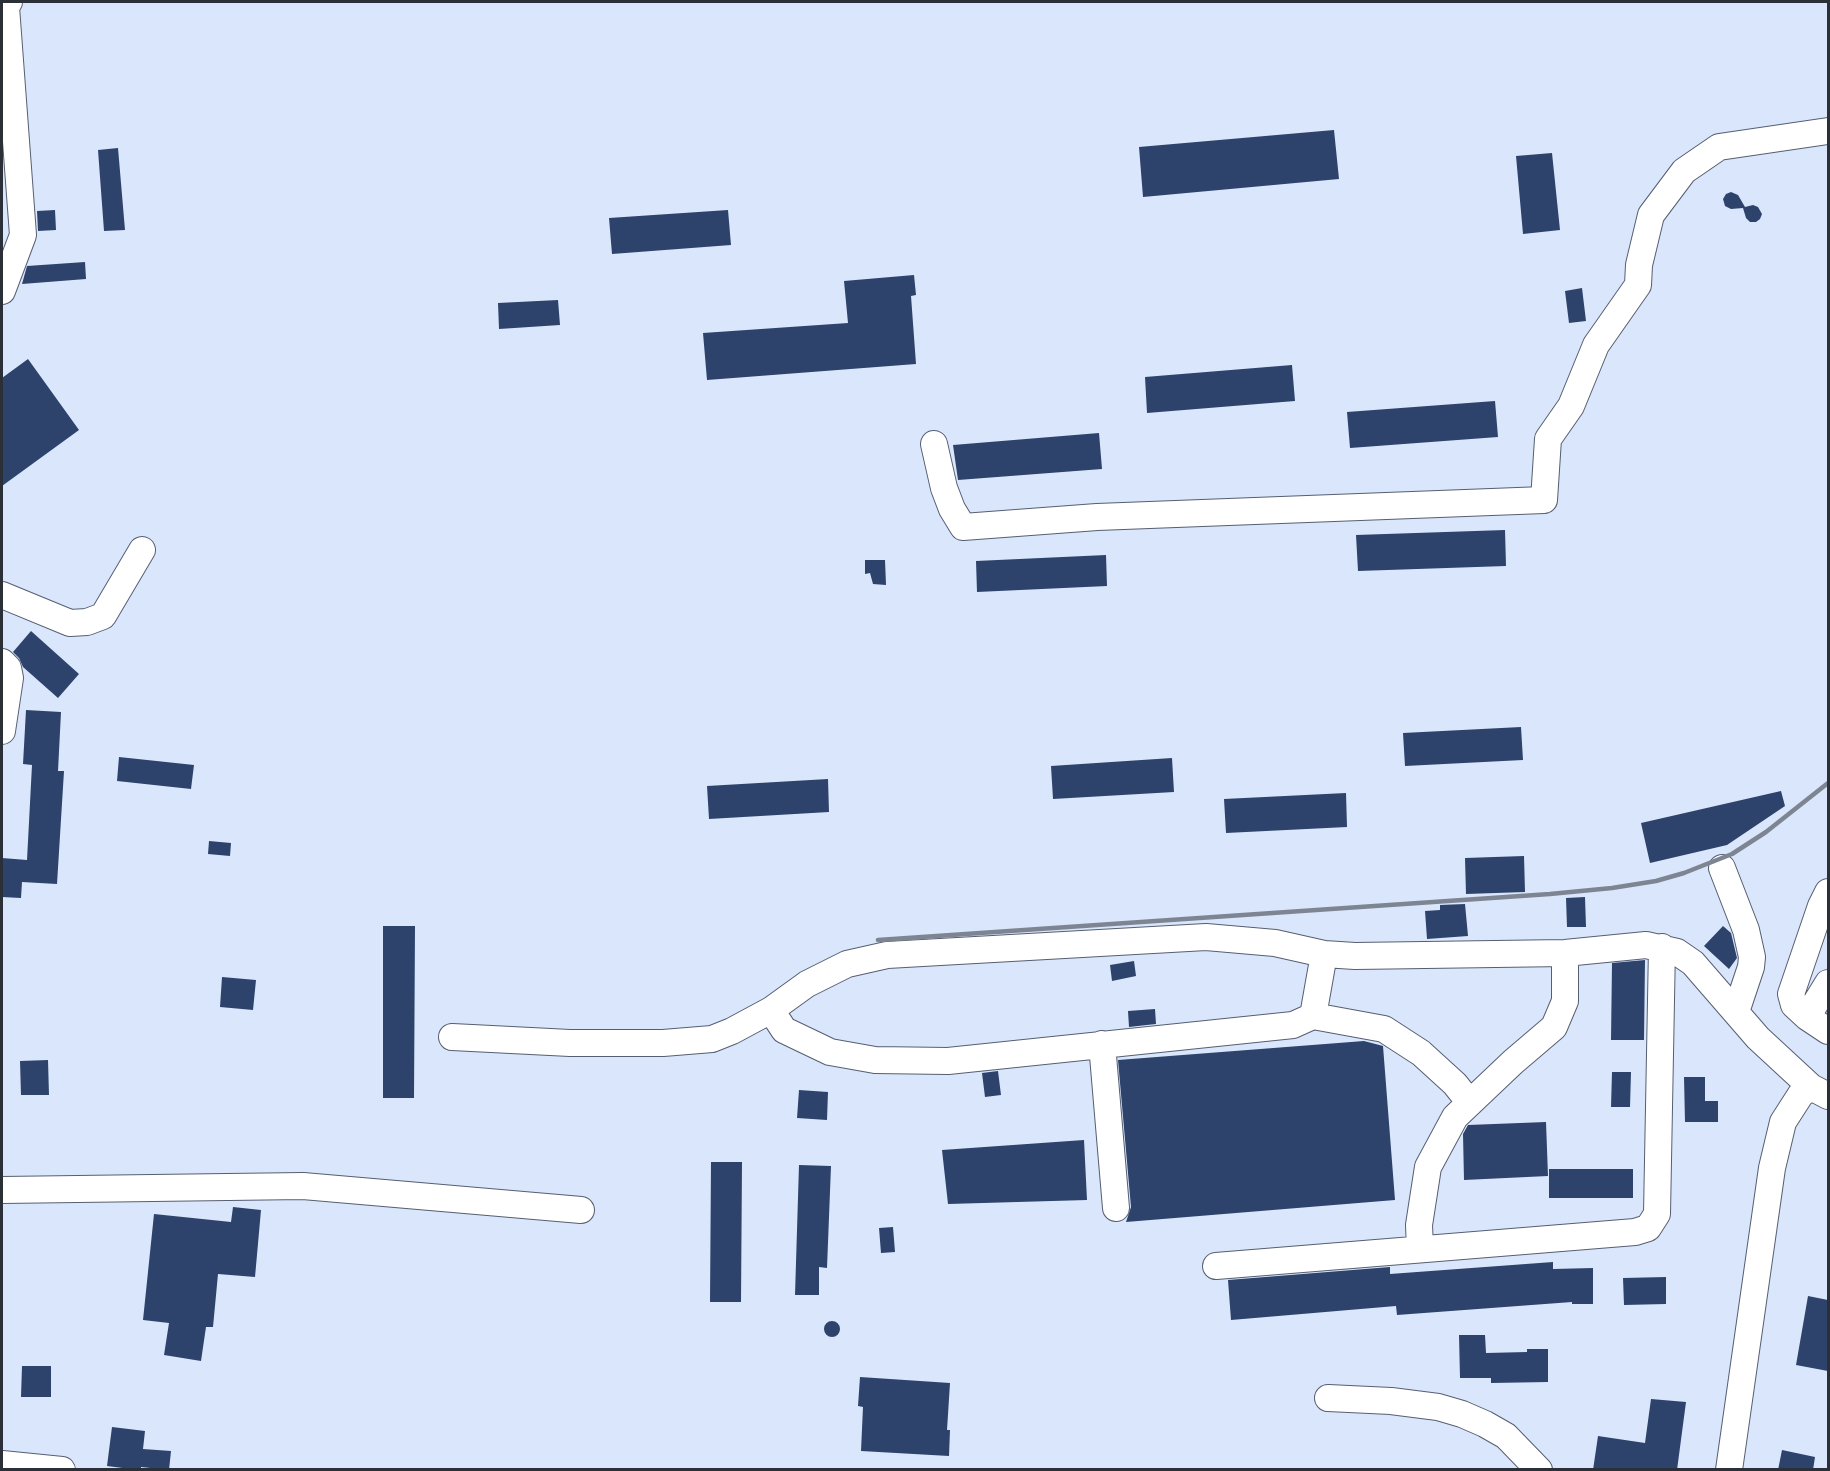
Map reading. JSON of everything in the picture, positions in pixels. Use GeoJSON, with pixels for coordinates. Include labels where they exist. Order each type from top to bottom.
{"type":"FeatureCollection","features":[{"type":"Feature","properties":{"kind":"street"},"geometry":{"type":"LineString","coordinates":[[2,291],[23,235],[6,7],[9,2]]}},
{"type":"Feature","properties":{"kind":"street"},"geometry":{"type":"LineString","coordinates":[[934,444],[944,488],[952,509],[963,527],[1097,518],[1544,500],[1548,439],[1571,406],[1596,345],[1638,285],[1639,265],[1651,215],[1684,171],[1719,147],[1828,131]]}},
{"type":"Feature","properties":{"kind":"street"},"geometry":{"type":"LineString","coordinates":[[2,596],[70,623],[87,622],[103,616],[142,550]]}},
{"type":"Feature","properties":{"kind":"street"},"geometry":{"type":"LineString","coordinates":[[2,662],[8,668],[10,678],[2,731]]}},
{"type":"Feature","properties":{"kind":"street"},"geometry":{"type":"LineString","coordinates":[[1722,868],[1746,930],[1752,957],[1751,967],[1736,1012]]}},
{"type":"Feature","properties":{"kind":"street"},"geometry":{"type":"LineString","coordinates":[[1828,892],[1821,906],[1791,994],[1794,1005],[1828,1031]]}},
{"type":"Feature","properties":{"kind":"street"},"geometry":{"type":"LineString","coordinates":[[452,1037],[570,1043],[695,1042],[712,1039],[771,1010],[807,984],[847,964],[887,955],[1206,937],[1275,943],[1324,954],[1355,956],[1565,953],[1646,945],[1677,952],[1693,963],[1758,1038],[1820,1091]]}},
{"type":"Feature","properties":{"kind":"street"},"geometry":{"type":"LineString","coordinates":[[1216,1266],[1635,1232],[1648,1228],[1657,1214],[1662,947]]}},
{"type":"Feature","properties":{"kind":"street"},"geometry":{"type":"LineString","coordinates":[[1420,1249],[1419,1225],[1428,1167],[1455,1118],[1513,1062],[1554,1027],[1565,1001],[1565,953]]}},
{"type":"Feature","properties":{"kind":"street"},"geometry":{"type":"LineString","coordinates":[[1312,1016],[1324,954]]}},
{"type":"Feature","properties":{"kind":"street"},"geometry":{"type":"LineString","coordinates":[[1807,1017],[1828,983]]}},
{"type":"Feature","properties":{"kind":"street"},"geometry":{"type":"LineString","coordinates":[[771,1010],[783,1030],[830,1052],[875,1060],[948,1060],[1293,1025],[1312,1016],[1384,1029],[1421,1053],[1455,1084],[1470,1103]]}},
{"type":"Feature","properties":{"kind":"street"},"geometry":{"type":"LineString","coordinates":[[1102,1044],[1116,1208]]}},
{"type":"Feature","properties":{"kind":"street"},"geometry":{"type":"LineString","coordinates":[[1729,1470],[1772,1168],[1783,1122],[1801,1094],[1820,1091]]}},
{"type":"Feature","properties":{"kind":"street"},"geometry":{"type":"LineString","coordinates":[[2,1190],[303,1186],[581,1210]]}},
{"type":"Feature","properties":{"kind":"street"},"geometry":{"type":"LineString","coordinates":[[1328,1398],[1391,1401],[1438,1407],[1462,1414],[1506,1436],[1539,1470]]}},
{"type":"Feature","properties":{"kind":"street"},"geometry":{"type":"LineString","coordinates":[[2,1464],[62,1470]]}},
{"type":"Feature","properties":{"kind":"building"},"geometry":{"type":"Polygon","coordinates":[[[1334,130],[1339,179],[1143,197],[1139,147],[1334,130]]]}},
{"type":"Feature","properties":{"kind":"building"},"geometry":{"type":"Polygon","coordinates":[[[118,148],[125,230],[104,231],[98,150],[118,148]]]}},
{"type":"Feature","properties":{"kind":"building"},"geometry":{"type":"Polygon","coordinates":[[[1552,153],[1560,230],[1523,234],[1516,156],[1552,153]]]}},
{"type":"Feature","properties":{"kind":"building"},"geometry":{"type":"Polygon","coordinates":[[[1731,192],[1738,195],[1745,207],[1753,205],[1758,207],[1762,214],[1760,219],[1750,222],[1743,208],[1731,209],[1725,206],[1723,199],[1731,192]]]}},
{"type":"Feature","properties":{"kind":"building"},"geometry":{"type":"Polygon","coordinates":[[[55,210],[56,230],[38,231],[37,211],[55,210]]]}},
{"type":"Feature","properties":{"kind":"building"},"geometry":{"type":"Polygon","coordinates":[[[728,210],[731,245],[612,254],[609,218],[728,210]]]}},
{"type":"Feature","properties":{"kind":"building"},"geometry":{"type":"Polygon","coordinates":[[[85,262],[86,279],[22,284],[27,266],[85,262]]]}},
{"type":"Feature","properties":{"kind":"building"},"geometry":{"type":"Polygon","coordinates":[[[914,275],[916,295],[911,296],[916,364],[707,380],[703,333],[848,323],[844,281],[914,275]]]}},
{"type":"Feature","properties":{"kind":"building"},"geometry":{"type":"Polygon","coordinates":[[[1582,288],[1586,321],[1569,323],[1565,291],[1582,288]]]}},
{"type":"Feature","properties":{"kind":"building"},"geometry":{"type":"Polygon","coordinates":[[[558,300],[560,325],[499,329],[498,303],[558,300]]]}},
{"type":"Feature","properties":{"kind":"building"},"geometry":{"type":"Polygon","coordinates":[[[28,359],[79,430],[2,486],[2,378],[28,359]]]}},
{"type":"Feature","properties":{"kind":"building"},"geometry":{"type":"Polygon","coordinates":[[[1292,365],[1295,401],[1147,413],[1145,377],[1292,365]]]}},
{"type":"Feature","properties":{"kind":"building"},"geometry":{"type":"Polygon","coordinates":[[[1495,401],[1498,437],[1350,448],[1347,412],[1495,401]]]}},
{"type":"Feature","properties":{"kind":"building"},"geometry":{"type":"Polygon","coordinates":[[[1099,433],[1102,469],[958,480],[953,445],[1099,433]]]}},
{"type":"Feature","properties":{"kind":"building"},"geometry":{"type":"Polygon","coordinates":[[[1505,530],[1506,566],[1358,571],[1356,535],[1505,530]]]}},
{"type":"Feature","properties":{"kind":"building"},"geometry":{"type":"Polygon","coordinates":[[[1106,555],[1107,586],[977,592],[976,561],[1106,555]]]}},
{"type":"Feature","properties":{"kind":"building"},"geometry":{"type":"Polygon","coordinates":[[[865,560],[885,560],[886,585],[873,584],[870,573],[865,574],[865,560]]]}},
{"type":"Feature","properties":{"kind":"building"},"geometry":{"type":"Polygon","coordinates":[[[31,631],[79,674],[58,698],[23,667],[13,652],[31,631]]]}},
{"type":"Feature","properties":{"kind":"building"},"geometry":{"type":"Polygon","coordinates":[[[26,710],[61,712],[58,771],[64,771],[57,884],[22,882],[21,898],[2,897],[2,858],[27,860],[32,765],[23,764],[26,710]]]}},
{"type":"Feature","properties":{"kind":"building"},"geometry":{"type":"Polygon","coordinates":[[[1521,727],[1523,760],[1405,766],[1403,733],[1521,727]]]}},
{"type":"Feature","properties":{"kind":"building"},"geometry":{"type":"Polygon","coordinates":[[[119,757],[194,765],[191,789],[117,781],[119,757]]]}},
{"type":"Feature","properties":{"kind":"building"},"geometry":{"type":"Polygon","coordinates":[[[1172,758],[1174,792],[1053,799],[1051,766],[1172,758]]]}},
{"type":"Feature","properties":{"kind":"building"},"geometry":{"type":"Polygon","coordinates":[[[828,779],[829,812],[709,819],[707,786],[828,779]]]}},
{"type":"Feature","properties":{"kind":"building"},"geometry":{"type":"Polygon","coordinates":[[[1781,791],[1785,806],[1727,845],[1650,863],[1641,823],[1781,791]]]}},
{"type":"Feature","properties":{"kind":"building"},"geometry":{"type":"Polygon","coordinates":[[[1346,793],[1347,827],[1226,833],[1224,799],[1346,793]]]}},
{"type":"Feature","properties":{"kind":"building"},"geometry":{"type":"Polygon","coordinates":[[[209,841],[231,843],[230,856],[208,854],[209,841]]]}},
{"type":"Feature","properties":{"kind":"building"},"geometry":{"type":"Polygon","coordinates":[[[1524,856],[1525,892],[1466,894],[1465,858],[1524,856]]]}},
{"type":"Feature","properties":{"kind":"building"},"geometry":{"type":"Polygon","coordinates":[[[1585,897],[1586,927],[1567,927],[1566,898],[1585,897]]]}},
{"type":"Feature","properties":{"kind":"building"},"geometry":{"type":"Polygon","coordinates":[[[1465,904],[1468,936],[1427,939],[1425,911],[1440,910],[1440,905],[1465,904]]]}},
{"type":"Feature","properties":{"kind":"building"},"geometry":{"type":"Polygon","coordinates":[[[383,926],[415,926],[414,1098],[383,1098],[383,926]]]}},
{"type":"Feature","properties":{"kind":"building"},"geometry":{"type":"Polygon","coordinates":[[[1723,926],[1731,933],[1737,958],[1729,969],[1704,946],[1723,926]]]}},
{"type":"Feature","properties":{"kind":"building"},"geometry":{"type":"Polygon","coordinates":[[[1645,960],[1644,1040],[1611,1040],[1612,963],[1645,960]]]}},
{"type":"Feature","properties":{"kind":"building"},"geometry":{"type":"Polygon","coordinates":[[[1134,961],[1136,976],[1112,981],[1110,965],[1134,961]]]}},
{"type":"Feature","properties":{"kind":"building"},"geometry":{"type":"Polygon","coordinates":[[[222,977],[256,980],[253,1010],[220,1007],[222,977]]]}},
{"type":"Feature","properties":{"kind":"building"},"geometry":{"type":"Polygon","coordinates":[[[1155,1009],[1156,1024],[1129,1027],[1128,1011],[1155,1009]]]}},
{"type":"Feature","properties":{"kind":"building"},"geometry":{"type":"Polygon","coordinates":[[[1364,1041],[1383,1046],[1395,1200],[1126,1222],[1131,1207],[1118,1060],[1364,1041]]]}},
{"type":"Feature","properties":{"kind":"building"},"geometry":{"type":"Polygon","coordinates":[[[48,1060],[49,1095],[21,1095],[20,1061],[48,1060]]]}},
{"type":"Feature","properties":{"kind":"building"},"geometry":{"type":"Polygon","coordinates":[[[998,1071],[1001,1095],[985,1097],[982,1073],[998,1071]]]}},
{"type":"Feature","properties":{"kind":"building"},"geometry":{"type":"Polygon","coordinates":[[[1612,1072],[1631,1072],[1630,1107],[1611,1107],[1612,1072]]]}},
{"type":"Feature","properties":{"kind":"building"},"geometry":{"type":"Polygon","coordinates":[[[1684,1077],[1705,1077],[1705,1101],[1718,1101],[1718,1122],[1685,1122],[1684,1077]]]}},
{"type":"Feature","properties":{"kind":"building"},"geometry":{"type":"Polygon","coordinates":[[[799,1090],[828,1092],[827,1120],[797,1118],[799,1090]]]}},
{"type":"Feature","properties":{"kind":"building"},"geometry":{"type":"Polygon","coordinates":[[[1546,1122],[1548,1176],[1464,1180],[1463,1134],[1468,1125],[1546,1122]]]}},
{"type":"Feature","properties":{"kind":"building"},"geometry":{"type":"Polygon","coordinates":[[[1084,1140],[1087,1200],[948,1204],[942,1150],[1084,1140]]]}},
{"type":"Feature","properties":{"kind":"building"},"geometry":{"type":"Polygon","coordinates":[[[711,1162],[742,1162],[741,1302],[710,1302],[711,1162]]]}},
{"type":"Feature","properties":{"kind":"building"},"geometry":{"type":"Polygon","coordinates":[[[799,1165],[831,1166],[827,1268],[819,1267],[819,1295],[795,1295],[799,1165]]]}},
{"type":"Feature","properties":{"kind":"building"},"geometry":{"type":"Polygon","coordinates":[[[1549,1169],[1633,1169],[1633,1198],[1549,1198],[1549,1169]]]}},
{"type":"Feature","properties":{"kind":"building"},"geometry":{"type":"Polygon","coordinates":[[[233,1207],[261,1210],[255,1277],[218,1274],[213,1327],[206,1327],[201,1361],[164,1355],[169,1323],[143,1320],[154,1214],[231,1222],[233,1207]]]}},
{"type":"Feature","properties":{"kind":"building"},"geometry":{"type":"Polygon","coordinates":[[[893,1227],[895,1252],[881,1253],[879,1228],[893,1227]]]}},
{"type":"Feature","properties":{"kind":"building"},"geometry":{"type":"Polygon","coordinates":[[[1553,1262],[1553,1269],[1593,1268],[1593,1304],[1572,1304],[1572,1302],[1397,1315],[1396,1306],[1231,1320],[1228,1280],[1390,1267],[1390,1274],[1553,1262]]]}},
{"type":"Feature","properties":{"kind":"building"},"geometry":{"type":"Polygon","coordinates":[[[1666,1277],[1666,1304],[1624,1305],[1623,1278],[1666,1277]]]}},
{"type":"Feature","properties":{"kind":"building"},"geometry":{"type":"Polygon","coordinates":[[[1808,1296],[1828,1300],[1828,1371],[1796,1365],[1808,1296]]]}},
{"type":"Feature","properties":{"kind":"building"},"geometry":{"type":"Polygon","coordinates":[[[829,1321],[835,1321],[840,1329],[838,1335],[829,1337],[824,1332],[824,1326],[829,1321]]]}},
{"type":"Feature","properties":{"kind":"building"},"geometry":{"type":"Polygon","coordinates":[[[1459,1335],[1485,1335],[1486,1353],[1548,1349],[1548,1382],[1491,1383],[1491,1378],[1460,1378],[1459,1335]]]}},
{"type":"Feature","properties":{"kind":"building"},"geometry":{"type":"Polygon","coordinates":[[[22,1366],[51,1366],[51,1397],[21,1397],[22,1366]]]}},
{"type":"Feature","properties":{"kind":"building"},"geometry":{"type":"Polygon","coordinates":[[[860,1377],[950,1383],[947,1430],[950,1430],[949,1456],[861,1451],[863,1407],[858,1406],[860,1377]]]}},
{"type":"Feature","properties":{"kind":"building"},"geometry":{"type":"Polygon","coordinates":[[[1651,1399],[1686,1402],[1677,1470],[1593,1470],[1598,1436],[1645,1443],[1651,1399]]]}},
{"type":"Feature","properties":{"kind":"building"},"geometry":{"type":"Polygon","coordinates":[[[112,1427],[145,1431],[143,1449],[171,1451],[169,1470],[141,1467],[141,1470],[138,1470],[107,1466],[112,1427]]]}},
{"type":"Feature","properties":{"kind":"building"},"geometry":{"type":"Polygon","coordinates":[[[1782,1450],[1815,1457],[1813,1470],[1778,1470],[1782,1450]]]}},
{"type":"Feature","properties":{"kind":"railway"},"geometry":{"type":"LineString","coordinates":[[878,940],[1550,894],[1656,881],[1684,873],[1732,854],[1766,832],[1828,783]]}}]}
